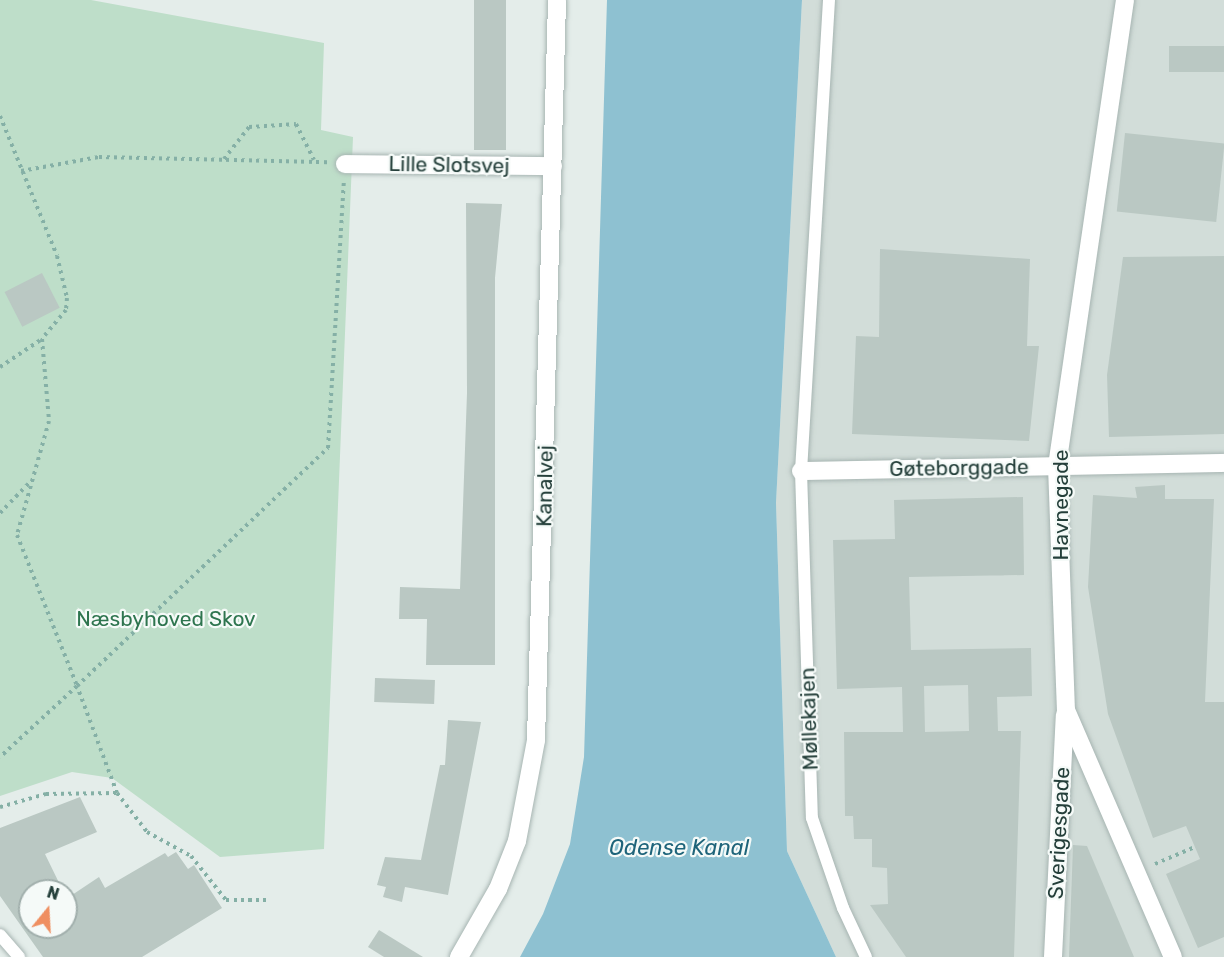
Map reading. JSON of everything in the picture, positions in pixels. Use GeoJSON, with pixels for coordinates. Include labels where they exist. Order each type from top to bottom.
{"type":"FeatureCollection","features":[{"type":"Feature","properties":{"kind":"street","name":"Kanalvej"},"geometry":{"type":"LineString","coordinates":[[459,957],[498,889],[517,841],[536,740],[557,0]]}},
{"type":"Feature","properties":{"kind":"street","name":"Havnegade"},"geometry":{"type":"LineString","coordinates":[[1125,0],[1057,466],[1066,710],[1173,957]]}},
{"type":"Feature","properties":{"kind":"street","name":"Lille Slotsvej"},"geometry":{"type":"LineString","coordinates":[[345,164],[553,166]]}},
{"type":"Feature","properties":{"kind":"street","name":"Gøteborggade"},"geometry":{"type":"LineString","coordinates":[[801,471],[1224,463]]}},
{"type":"Feature","properties":{"kind":"street","name":"Sverigesgade"},"geometry":{"type":"LineString","coordinates":[[1053,957],[1066,710]]}},
{"type":"Feature","properties":{"kind":"lane","name":"Møllekajen"},"geometry":{"type":"LineString","coordinates":[[829,0],[801,471],[812,818],[843,908],[866,957]]}},
{"type":"Feature","properties":{"kind":"lane"},"geometry":{"type":"LineString","coordinates":[[0,935],[19,957]]}},
{"type":"Feature","properties":{"kind":"path"},"geometry":{"type":"LineString","coordinates":[[0,116],[57,256],[67,298],[66,310],[42,339],[0,368]]}},
{"type":"Feature","properties":{"kind":"path"},"geometry":{"type":"LineString","coordinates":[[224,159],[249,127],[296,124],[314,161]]}},
{"type":"Feature","properties":{"kind":"path"},"geometry":{"type":"LineString","coordinates":[[0,758],[328,448],[345,164],[314,161],[99,157],[21,171]]}},
{"type":"Feature","properties":{"kind":"path"},"geometry":{"type":"LineString","coordinates":[[42,339],[49,421],[17,535],[117,793],[147,831],[191,856],[226,900],[266,900]]}},
{"type":"Feature","properties":{"kind":"path"},"geometry":{"type":"LineString","coordinates":[[0,513],[32,481]]}},
{"type":"Feature","properties":{"kind":"path"},"geometry":{"type":"LineString","coordinates":[[0,807],[46,794],[117,793]]}},
{"type":"Feature","properties":{"kind":"path"},"geometry":{"type":"LineString","coordinates":[[1136,872],[1195,847]]}},
{"type":"Feature","properties":{"kind":"shaded area"},"geometry":{"type":"Polygon","coordinates":[[[802,0],[1224,0],[1224,957],[836,957],[787,851],[776,503],[802,0]]]}},
{"type":"Feature","properties":{"kind":"green space","name":"Næsbyhoved Skov"},"geometry":{"type":"Polygon","coordinates":[[[0,0],[91,0],[324,43],[321,130],[353,137],[324,849],[220,857],[112,778],[72,772],[0,796],[0,0]]]}},
{"type":"Feature","properties":{"kind":"water","name":"Odense Kanal"},"geometry":{"type":"Polygon","coordinates":[[[607,0],[802,0],[776,503],[787,851],[836,957],[520,957],[543,914],[570,844],[584,757],[607,0]]]}},
{"type":"Feature","properties":{"kind":"building"},"geometry":{"type":"Polygon","coordinates":[[[474,0],[506,0],[506,150],[474,150],[474,0]]]}},
{"type":"Feature","properties":{"kind":"building"},"geometry":{"type":"Polygon","coordinates":[[[1169,46],[1224,46],[1224,72],[1169,72],[1169,46]]]}},
{"type":"Feature","properties":{"kind":"building"},"geometry":{"type":"Polygon","coordinates":[[[1125,133],[1224,143],[1216,222],[1117,212],[1125,133]]]}},
{"type":"Feature","properties":{"kind":"building"},"geometry":{"type":"Polygon","coordinates":[[[466,203],[502,204],[495,278],[495,665],[426,665],[427,619],[399,619],[400,587],[460,589],[467,393],[466,203]]]}},
{"type":"Feature","properties":{"kind":"building"},"geometry":{"type":"Polygon","coordinates":[[[880,249],[1030,259],[1027,346],[1039,346],[1029,441],[852,434],[856,336],[879,337],[880,249]]]}},
{"type":"Feature","properties":{"kind":"building"},"geometry":{"type":"Polygon","coordinates":[[[1224,256],[1224,434],[1109,437],[1107,375],[1123,257],[1224,256]]]}},
{"type":"Feature","properties":{"kind":"building"},"geometry":{"type":"Polygon","coordinates":[[[42,273],[60,308],[22,327],[5,292],[42,273]]]}},
{"type":"Feature","properties":{"kind":"building"},"geometry":{"type":"Polygon","coordinates":[[[1165,485],[1165,499],[1214,499],[1205,702],[1224,702],[1224,937],[1198,948],[1166,874],[1200,859],[1186,826],[1153,838],[1108,714],[1088,587],[1093,495],[1137,498],[1135,487],[1165,485]]]}},
{"type":"Feature","properties":{"kind":"building"},"geometry":{"type":"Polygon","coordinates":[[[1023,497],[1024,575],[909,577],[911,650],[1031,648],[1032,696],[997,697],[998,731],[1021,731],[1014,957],[906,957],[870,905],[888,904],[887,868],[872,867],[872,839],[854,839],[853,816],[845,816],[844,732],[903,732],[902,687],[837,689],[833,540],[895,539],[894,500],[1023,497]],[[968,685],[924,686],[925,732],[969,731],[968,685]]]}},
{"type":"Feature","properties":{"kind":"building"},"geometry":{"type":"Polygon","coordinates":[[[375,678],[435,680],[434,704],[374,702],[375,678]]]}},
{"type":"Feature","properties":{"kind":"building"},"geometry":{"type":"Polygon","coordinates":[[[448,720],[481,722],[448,895],[405,887],[402,902],[383,897],[386,887],[377,885],[385,857],[421,860],[440,765],[445,765],[448,720]]]}},
{"type":"Feature","properties":{"kind":"building"},"geometry":{"type":"Polygon","coordinates":[[[80,797],[97,832],[45,854],[57,879],[18,879],[18,922],[0,896],[0,828],[80,797]]]}},
{"type":"Feature","properties":{"kind":"building"},"geometry":{"type":"Polygon","coordinates":[[[1073,845],[1087,846],[1134,957],[1069,957],[1073,845]]]}},
{"type":"Feature","properties":{"kind":"building"},"geometry":{"type":"Polygon","coordinates":[[[176,852],[188,869],[194,865],[222,908],[142,957],[43,957],[30,939],[78,939],[78,891],[99,877],[105,888],[165,853],[168,857],[176,852]]]}},
{"type":"Feature","properties":{"kind":"building"},"geometry":{"type":"Polygon","coordinates":[[[379,930],[423,957],[384,957],[368,947],[379,930]]]}}]}
